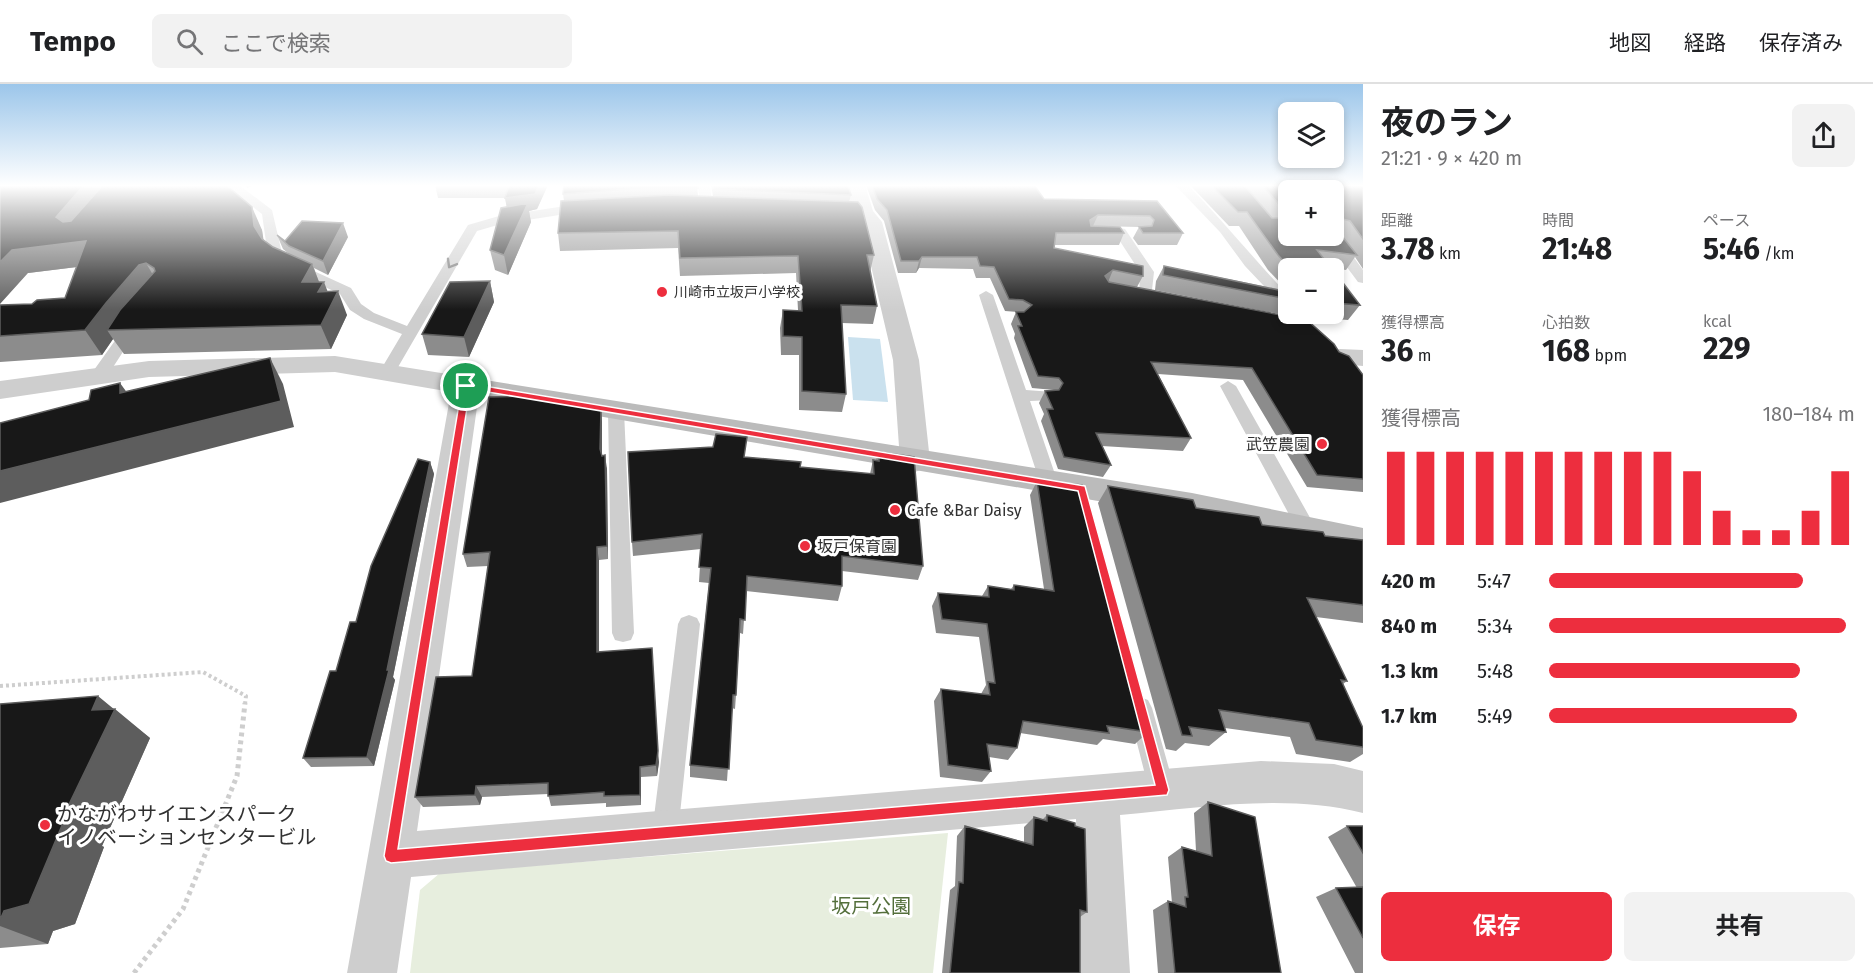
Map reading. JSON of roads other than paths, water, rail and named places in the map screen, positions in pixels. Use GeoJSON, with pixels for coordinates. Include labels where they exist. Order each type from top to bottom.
{"type":"FeatureCollection","features":[{"type":"Feature","properties":{"kind":"street"},"geometry":{"type":"LineString","coordinates":[[872,226],[906,360],[915,461]]}},
{"type":"Feature","properties":{"kind":"street"},"geometry":{"type":"LineString","coordinates":[[0,390],[100,374],[149,369],[335,364],[1050,483],[1085,499],[1192,506],[1363,541]]}},
{"type":"Feature","properties":{"kind":"street"},"geometry":{"type":"LineString","coordinates":[[372,973],[466,386]]}},
{"type":"Feature","properties":{"kind":"street"},"geometry":{"type":"LineString","coordinates":[[391,856],[1261,782],[1334,784],[1363,792]]}},
{"type":"Feature","properties":{"kind":"street"},"geometry":{"type":"LineString","coordinates":[[1097,796],[1106,973]]}},
{"type":"Feature","properties":{"kind":"lane"},"geometry":{"type":"LineString","coordinates":[[270,226],[274,249],[279,257],[289,265],[346,291],[355,307],[369,316],[412,333]]}},
{"type":"Feature","properties":{"kind":"lane"},"geometry":{"type":"LineString","coordinates":[[388,371],[472,228],[477,226]]}},
{"type":"Feature","properties":{"kind":"lane"},"geometry":{"type":"LineString","coordinates":[[1222,226],[1250,263],[1278,292]]}},
{"type":"Feature","properties":{"kind":"lane"},"geometry":{"type":"LineString","coordinates":[[1102,232],[1140,232]]}},
{"type":"Feature","properties":{"kind":"lane"},"geometry":{"type":"LineString","coordinates":[[1120,232],[1147,272],[1151,297],[1128,292]]}},
{"type":"Feature","properties":{"kind":"lane"},"geometry":{"type":"LineString","coordinates":[[1338,246],[1363,279]]}},
{"type":"Feature","properties":{"kind":"lane"},"geometry":{"type":"LineString","coordinates":[[986,295],[1001,317],[1019,395],[1050,483]]}},
{"type":"Feature","properties":{"kind":"lane"},"geometry":{"type":"LineString","coordinates":[[100,374],[128,331],[141,316]]}},
{"type":"Feature","properties":{"kind":"lane"},"geometry":{"type":"LineString","coordinates":[[1228,386],[1306,528]]}},
{"type":"Feature","properties":{"kind":"lane"},"geometry":{"type":"LineString","coordinates":[[1019,395],[1047,396]]}},
{"type":"Feature","properties":{"kind":"lane"},"geometry":{"type":"LineString","coordinates":[[616,411],[623,633]]}},
{"type":"Feature","properties":{"kind":"lane"},"geometry":{"type":"LineString","coordinates":[[665,833],[689,624]]}},
{"type":"Feature","properties":{"kind":"lane"},"geometry":{"type":"LineString","coordinates":[[1136,690],[1162,790]]}},
{"type":"Feature","properties":{"kind":"water"},"geometry":{"type":"Polygon","coordinates":[[[848,337],[880,339],[888,402],[853,400],[848,337]]]}},
{"type":"Feature","properties":{"kind":"place","name":"川崎市立坂戸小学校"},"geometry":{"type":"Point","coordinates":[662,292]}},
{"type":"Feature","properties":{"kind":"place","name":"武笠農園"},"geometry":{"type":"Point","coordinates":[1322,444]}},
{"type":"Feature","properties":{"kind":"place","name":"Cafe &Bar Daisy"},"geometry":{"type":"Point","coordinates":[895,510]}},
{"type":"Feature","properties":{"kind":"place","name":"坂戸保育園"},"geometry":{"type":"Point","coordinates":[805,546]}},
{"type":"Feature","properties":{"kind":"place","name":"かながわサイエンスパーク イノベーションセンタービル"},"geometry":{"type":"Point","coordinates":[45,825]}},
{"type":"Feature","properties":{"kind":"park label","name":"坂戸公園"},"geometry":{"type":"Point","coordinates":[871,906]}}]}
